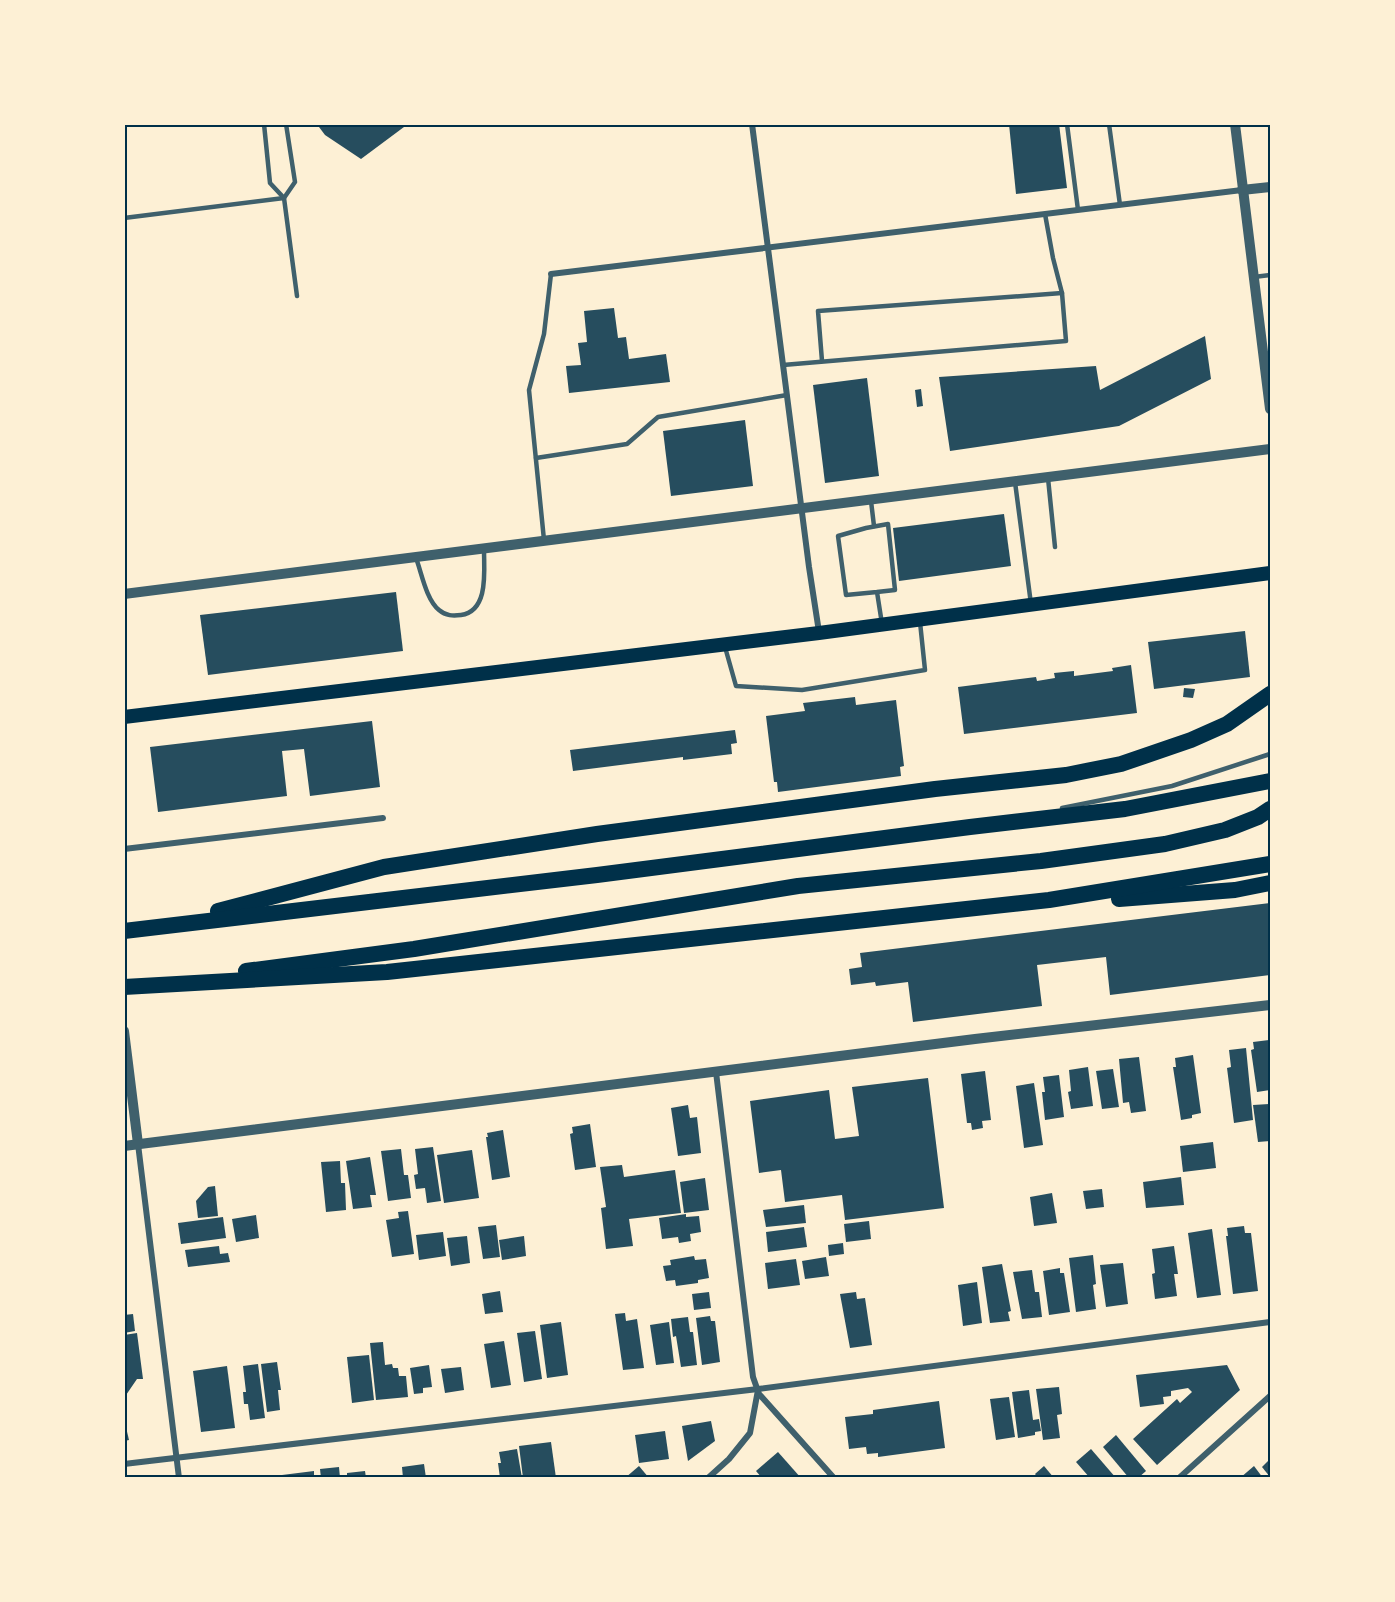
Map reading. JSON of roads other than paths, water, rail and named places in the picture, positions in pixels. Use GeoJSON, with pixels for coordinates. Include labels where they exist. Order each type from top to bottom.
{"type":"FeatureCollection","features":[{"type":"Feature","properties":{"kind":"highway"},"geometry":{"type":"LineString","coordinates":[[158,927],[384,867],[597,834],[935,789],[1066,775],[1121,764],[1191,740],[1227,724],[1270,694]]}},
{"type":"Feature","properties":{"kind":"highway"},"geometry":{"type":"LineString","coordinates":[[124,931],[1125,809],[1270,781]]}},
{"type":"Feature","properties":{"kind":"highway"},"geometry":{"type":"LineString","coordinates":[[165,985],[265,968],[437,945],[798,886],[1041,861],[1165,844],[1225,830],[1258,817],[1270,809]]}},
{"type":"Feature","properties":{"kind":"highway"},"geometry":{"type":"LineString","coordinates":[[124,987],[387,972],[1049,900],[1270,864]]}},
{"type":"Feature","properties":{"kind":"highway"},"geometry":{"type":"LineString","coordinates":[[1049,900],[1122,899],[1235,890],[1270,883]]}},
{"type":"Feature","properties":{"kind":"main road"},"geometry":{"type":"LineString","coordinates":[[124,717],[819,633],[1270,573]]}},
{"type":"Feature","properties":{"kind":"street"},"geometry":{"type":"LineString","coordinates":[[752,124],[819,633]]}},
{"type":"Feature","properties":{"kind":"street"},"geometry":{"type":"LineString","coordinates":[[1234,124],[1270,407]]}},
{"type":"Feature","properties":{"kind":"street"},"geometry":{"type":"LineString","coordinates":[[551,274],[1270,187]]}},
{"type":"Feature","properties":{"kind":"street"},"geometry":{"type":"LineString","coordinates":[[124,594],[1270,449]]}},
{"type":"Feature","properties":{"kind":"street"},"geometry":{"type":"LineString","coordinates":[[124,849],[383,818]]}},
{"type":"Feature","properties":{"kind":"street"},"geometry":{"type":"LineString","coordinates":[[124,1146],[975,1039],[1270,1005]]}},
{"type":"Feature","properties":{"kind":"street"},"geometry":{"type":"LineString","coordinates":[[124,1031],[179,1478]]}},
{"type":"Feature","properties":{"kind":"street"},"geometry":{"type":"LineString","coordinates":[[716,1072],[753,1377],[759,1394],[834,1478]]}},
{"type":"Feature","properties":{"kind":"street"},"geometry":{"type":"LineString","coordinates":[[124,1464],[758,1389],[1270,1322]]}},
{"type":"Feature","properties":{"kind":"street"},"geometry":{"type":"LineString","coordinates":[[708,1478],[729,1459],[750,1433],[758,1389]]}},
{"type":"Feature","properties":{"kind":"street"},"geometry":{"type":"LineString","coordinates":[[1179,1478],[1270,1396]]}},
{"type":"Feature","properties":{"kind":"lane"},"geometry":{"type":"LineString","coordinates":[[264,124],[270,183],[284,198],[297,296]]}},
{"type":"Feature","properties":{"kind":"lane"},"geometry":{"type":"LineString","coordinates":[[124,218],[284,198],[295,182],[286,124]]}},
{"type":"Feature","properties":{"kind":"lane"},"geometry":{"type":"LineString","coordinates":[[1067,124],[1078,210]]}},
{"type":"Feature","properties":{"kind":"lane"},"geometry":{"type":"LineString","coordinates":[[1109,124],[1120,205]]}},
{"type":"Feature","properties":{"kind":"lane"},"geometry":{"type":"LineString","coordinates":[[783,366],[1066,341],[1062,293],[1045,214]]}},
{"type":"Feature","properties":{"kind":"lane"},"geometry":{"type":"LineString","coordinates":[[545,542],[529,390],[544,334],[551,274]]}},
{"type":"Feature","properties":{"kind":"lane"},"geometry":{"type":"LineString","coordinates":[[1254,277],[1270,275]]}},
{"type":"Feature","properties":{"kind":"lane"},"geometry":{"type":"LineString","coordinates":[[822,361],[818,311],[1062,293]]}},
{"type":"Feature","properties":{"kind":"lane"},"geometry":{"type":"LineString","coordinates":[[536,458],[627,444],[658,417],[787,395]]}},
{"type":"Feature","properties":{"kind":"lane"},"geometry":{"type":"LineString","coordinates":[[1048,478],[1055,547]]}},
{"type":"Feature","properties":{"kind":"lane"},"geometry":{"type":"LineString","coordinates":[[1015,482],[1031,604]]}},
{"type":"Feature","properties":{"kind":"lane"},"geometry":{"type":"LineString","coordinates":[[871,501],[874,526]]}},
{"type":"Feature","properties":{"kind":"lane"},"geometry":{"type":"LineString","coordinates":[[888,525],[896,590],[877,592],[846,595],[838,536],[874,526],[888,525]]}},
{"type":"Feature","properties":{"kind":"lane"},"geometry":{"type":"LineString","coordinates":[[416,558],[432,601],[440,611],[451,617],[473,611],[482,597],[484,550]]}},
{"type":"Feature","properties":{"kind":"lane"},"geometry":{"type":"LineString","coordinates":[[877,592],[882,624]]}},
{"type":"Feature","properties":{"kind":"lane"},"geometry":{"type":"LineString","coordinates":[[724,644],[736,686],[802,690],[925,670],[920,619]]}},
{"type":"Feature","properties":{"kind":"lane"},"geometry":{"type":"LineString","coordinates":[[1060,809],[1172,786],[1270,754]]}},
{"type":"Feature","properties":{"kind":"lane"},"geometry":{"type":"LineString","coordinates":[[970,827],[1048,811]]}}]}
